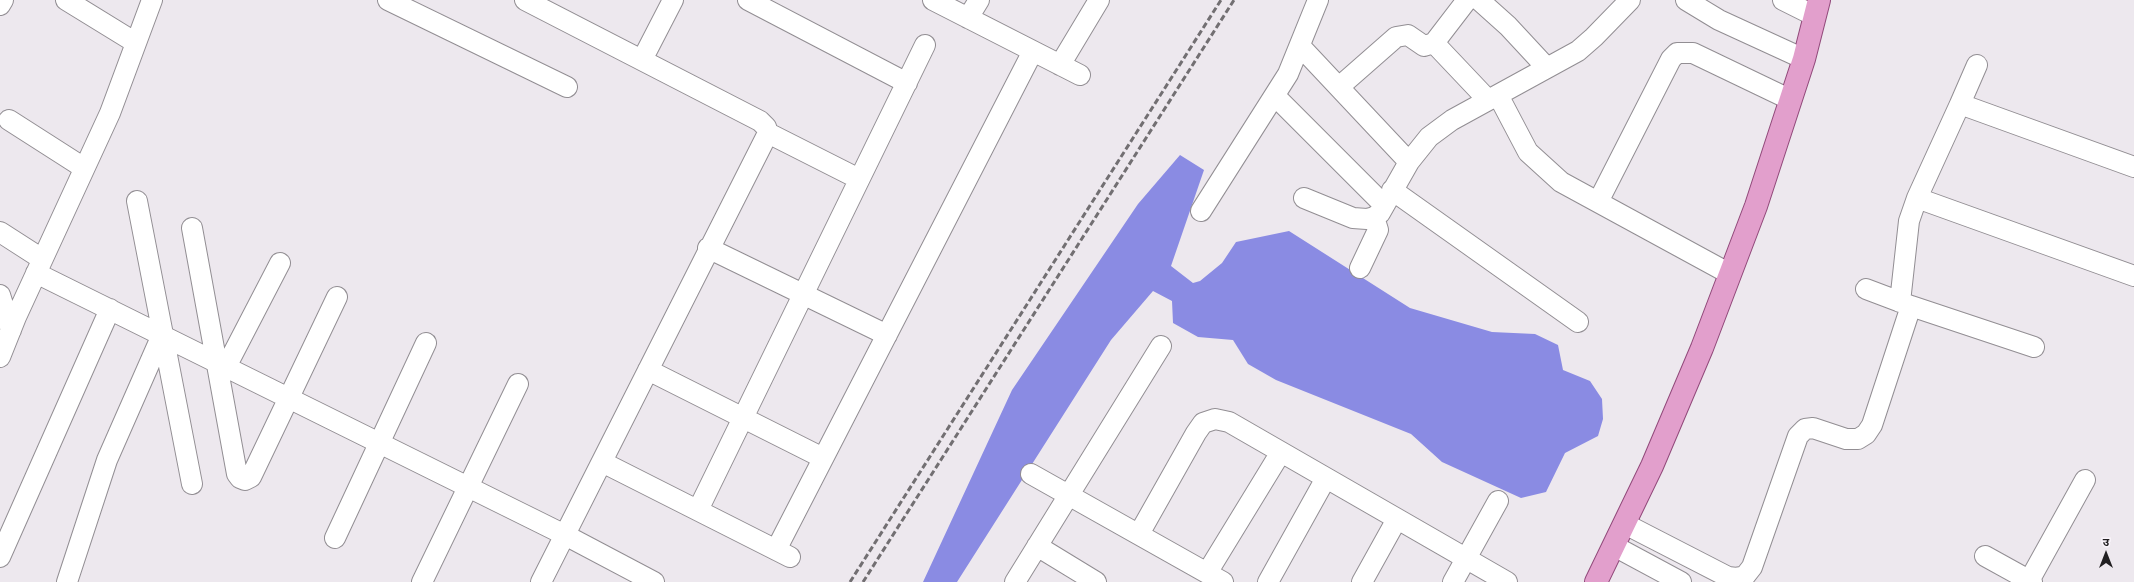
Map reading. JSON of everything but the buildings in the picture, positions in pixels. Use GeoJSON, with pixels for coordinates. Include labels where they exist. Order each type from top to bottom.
{"type":"FeatureCollection","features":[{"type":"Feature","properties":{"kind":"main road"},"geometry":{"type":"LineString","coordinates":[[1596,582],[1652,466],[1730,274],[1756,206],[1791,100],[1804,59],[1817,8]]}},
{"type":"Feature","properties":{"kind":"street"},"geometry":{"type":"LineString","coordinates":[[0,5],[3,0]]}},
{"type":"Feature","properties":{"kind":"street"},"geometry":{"type":"LineString","coordinates":[[66,0],[136,43]]}},
{"type":"Feature","properties":{"kind":"street"},"geometry":{"type":"LineString","coordinates":[[0,357],[39,266],[110,113],[152,0]]}},
{"type":"Feature","properties":{"kind":"street"},"geometry":{"type":"LineString","coordinates":[[388,0],[567,87]]}},
{"type":"Feature","properties":{"kind":"street"},"geometry":{"type":"LineString","coordinates":[[525,0],[557,7],[642,60],[760,121],[766,127],[768,132],[859,179]]}},
{"type":"Feature","properties":{"kind":"street"},"geometry":{"type":"LineString","coordinates":[[642,60],[672,0]]}},
{"type":"Feature","properties":{"kind":"street"},"geometry":{"type":"LineString","coordinates":[[748,0],[907,83]]}},
{"type":"Feature","properties":{"kind":"street"},"geometry":{"type":"LineString","coordinates":[[933,0],[1080,75]]}},
{"type":"Feature","properties":{"kind":"street"},"geometry":{"type":"LineString","coordinates":[[968,18],[978,0]]}},
{"type":"Feature","properties":{"kind":"street"},"geometry":{"type":"LineString","coordinates":[[1060,65],[1099,0]]}},
{"type":"Feature","properties":{"kind":"street"},"geometry":{"type":"LineString","coordinates":[[1201,211],[1288,74],[1318,0]]}},
{"type":"Feature","properties":{"kind":"street"},"geometry":{"type":"LineString","coordinates":[[1339,87],[1396,37],[1408,35],[1424,46],[1434,43],[1467,0]]}},
{"type":"Feature","properties":{"kind":"street"},"geometry":{"type":"LineString","coordinates":[[1478,0],[1508,26],[1547,68]]}},
{"type":"Feature","properties":{"kind":"street"},"geometry":{"type":"LineString","coordinates":[[1360,268],[1378,230],[1384,204],[1409,162],[1429,137],[1452,120],[1578,51],[1594,37],[1630,0]]}},
{"type":"Feature","properties":{"kind":"street"},"geometry":{"type":"LineString","coordinates":[[1686,0],[1719,20],[1804,59]]}},
{"type":"Feature","properties":{"kind":"street"},"geometry":{"type":"LineString","coordinates":[[1783,0],[1817,8]]}},
{"type":"Feature","properties":{"kind":"street"},"geometry":{"type":"LineString","coordinates":[[1434,43],[1493,97],[1528,152],[1561,182],[1730,274]]}},
{"type":"Feature","properties":{"kind":"street"},"geometry":{"type":"LineString","coordinates":[[698,510],[925,45]]}},
{"type":"Feature","properties":{"kind":"street"},"geometry":{"type":"LineString","coordinates":[[1300,46],[1409,162]]}},
{"type":"Feature","properties":{"kind":"street"},"geometry":{"type":"LineString","coordinates":[[602,462],[783,553],[823,458],[1033,51]]}},
{"type":"Feature","properties":{"kind":"street"},"geometry":{"type":"LineString","coordinates":[[1598,202],[1671,59],[1677,53],[1693,53],[1791,100]]}},
{"type":"Feature","properties":{"kind":"street"},"geometry":{"type":"LineString","coordinates":[[1625,524],[1728,577],[1737,578],[1745,576],[1752,567],[1798,436],[1805,429],[1813,428],[1846,439],[1858,439],[1866,434],[1872,425],[1906,304],[1906,238],[1909,221],[1917,198],[1977,65]]}},
{"type":"Feature","properties":{"kind":"street"},"geometry":{"type":"LineString","coordinates":[[1275,96],[1384,204],[1578,322]]}},
{"type":"Feature","properties":{"kind":"street"},"geometry":{"type":"LineString","coordinates":[[1960,104],[2134,167]]}},
{"type":"Feature","properties":{"kind":"street"},"geometry":{"type":"LineString","coordinates":[[9,120],[84,168]]}},
{"type":"Feature","properties":{"kind":"street"},"geometry":{"type":"LineString","coordinates":[[541,582],[708,248],[768,132]]}},
{"type":"Feature","properties":{"kind":"street"},"geometry":{"type":"LineString","coordinates":[[1304,198],[1353,218],[1367,219],[1384,204]]}},
{"type":"Feature","properties":{"kind":"street"},"geometry":{"type":"LineString","coordinates":[[1917,198],[2134,276]]}},
{"type":"Feature","properties":{"kind":"street"},"geometry":{"type":"LineString","coordinates":[[137,201],[192,484]]}},
{"type":"Feature","properties":{"kind":"street"},"geometry":{"type":"LineString","coordinates":[[192,228],[221,365],[237,474],[240,478],[245,480],[250,477],[337,297]]}},
{"type":"Feature","properties":{"kind":"street"},"geometry":{"type":"LineString","coordinates":[[0,232],[39,266],[110,309],[565,535],[654,582]]}},
{"type":"Feature","properties":{"kind":"street"},"geometry":{"type":"LineString","coordinates":[[708,248],[887,335]]}},
{"type":"Feature","properties":{"kind":"street"},"geometry":{"type":"LineString","coordinates":[[221,365],[280,262]]}},
{"type":"Feature","properties":{"kind":"street"},"geometry":{"type":"LineString","coordinates":[[1866,289],[2034,347]]}},
{"type":"Feature","properties":{"kind":"street"},"geometry":{"type":"LineString","coordinates":[[0,295],[11,330]]}},
{"type":"Feature","properties":{"kind":"street"},"geometry":{"type":"LineString","coordinates":[[0,557],[110,309]]}},
{"type":"Feature","properties":{"kind":"street"},"geometry":{"type":"LineString","coordinates":[[67,582],[107,460],[162,335]]}},
{"type":"Feature","properties":{"kind":"street"},"geometry":{"type":"LineString","coordinates":[[335,538],[426,342]]}},
{"type":"Feature","properties":{"kind":"street"},"geometry":{"type":"LineString","coordinates":[[1016,582],[1036,546],[1161,346]]}},
{"type":"Feature","properties":{"kind":"street"},"geometry":{"type":"LineString","coordinates":[[648,370],[823,458]]}},
{"type":"Feature","properties":{"kind":"street"},"geometry":{"type":"LineString","coordinates":[[422,582],[518,384]]}},
{"type":"Feature","properties":{"kind":"street"},"geometry":{"type":"LineString","coordinates":[[1139,534],[1196,433],[1204,423],[1215,419],[1228,422],[1507,582]]}},
{"type":"Feature","properties":{"kind":"street"},"geometry":{"type":"LineString","coordinates":[[1031,474],[1215,578],[1281,452]]}},
{"type":"Feature","properties":{"kind":"street"},"geometry":{"type":"LineString","coordinates":[[1268,582],[1326,478]]}},
{"type":"Feature","properties":{"kind":"street"},"geometry":{"type":"LineString","coordinates":[[1986,556],[2030,581],[2085,480]]}},
{"type":"Feature","properties":{"kind":"street"},"geometry":{"type":"LineString","coordinates":[[1453,582],[1498,501]]}},
{"type":"Feature","properties":{"kind":"street"},"geometry":{"type":"LineString","coordinates":[[1362,582],[1397,519]]}},
{"type":"Feature","properties":{"kind":"street"},"geometry":{"type":"LineString","coordinates":[[1036,546],[1096,582]]}},
{"type":"Feature","properties":{"kind":"street"},"geometry":{"type":"LineString","coordinates":[[1614,546],[1681,582]]}},
{"type":"Feature","properties":{"kind":"shaded area"},"geometry":{"type":"Polygon","coordinates":[[[1180,155],[1204,170],[1171,266],[1193,283],[1200,281],[1222,263],[1236,242],[1289,231],[1410,308],[1492,332],[1535,334],[1558,345],[1563,370],[1590,381],[1602,399],[1603,419],[1598,436],[1565,453],[1546,492],[1521,498],[1442,462],[1411,434],[1276,380],[1248,364],[1233,340],[1198,337],[1173,323],[1172,301],[1153,291],[1111,340],[957,582],[923,582],[1012,390],[1138,204],[1180,155]]]}},
{"type":"Feature","properties":{"kind":"railway"},"geometry":{"type":"LineString","coordinates":[[850,582],[1221,0]]}},
{"type":"Feature","properties":{"kind":"railway"},"geometry":{"type":"LineString","coordinates":[[863,582],[1234,0]]}}]}
